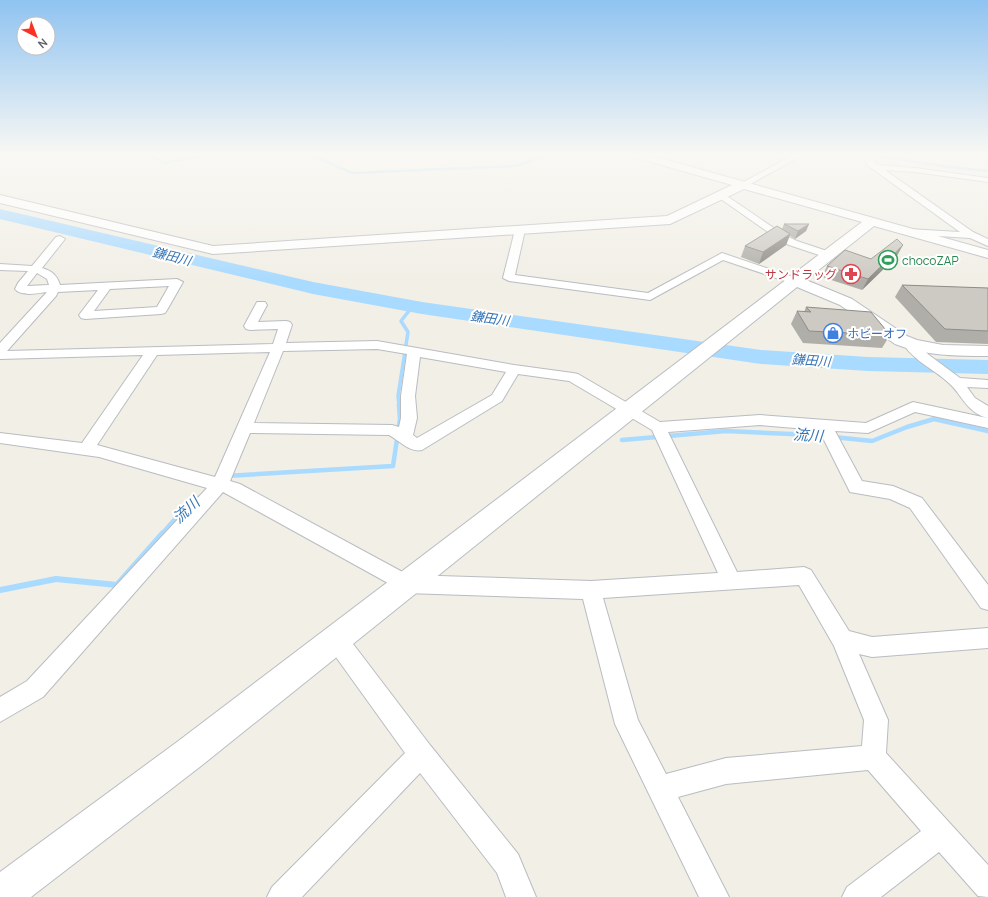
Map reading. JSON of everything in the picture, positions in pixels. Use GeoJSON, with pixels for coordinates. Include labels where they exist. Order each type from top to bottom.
{"type":"FeatureCollection","features":[{"type":"Feature","properties":{"kind":"street"},"geometry":{"type":"LineString","coordinates":[[0,199],[213,250],[670,220],[717,197]]}},
{"type":"Feature","properties":{"kind":"street"},"geometry":{"type":"LineString","coordinates":[[724,197],[793,244],[829,255]]}},
{"type":"Feature","properties":{"kind":"street"},"geometry":{"type":"LineString","coordinates":[[785,197],[988,254]]}},
{"type":"Feature","properties":{"kind":"street"},"geometry":{"type":"LineString","coordinates":[[918,197],[972,235],[988,243]]}},
{"type":"Feature","properties":{"kind":"street"},"geometry":{"type":"LineString","coordinates":[[0,896],[189,754],[872,221]]}},
{"type":"Feature","properties":{"kind":"street"},"geometry":{"type":"LineString","coordinates":[[520,230],[509,278],[650,297],[722,256],[795,281],[846,302],[910,345],[924,358],[953,380],[970,401],[988,413]]}},
{"type":"Feature","properties":{"kind":"street"},"geometry":{"type":"LineString","coordinates":[[908,232],[972,235],[988,233]]}},
{"type":"Feature","properties":{"kind":"street"},"geometry":{"type":"LineString","coordinates":[[60,239],[22,285],[21,289],[177,282],[161,310],[85,315],[106,286]]}},
{"type":"Feature","properties":{"kind":"street"},"geometry":{"type":"LineString","coordinates":[[0,267],[35,269],[48,273],[54,281],[55,288],[52,294],[0,351]]}},
{"type":"Feature","properties":{"kind":"street"},"geometry":{"type":"LineString","coordinates":[[0,710],[35,689],[220,485],[278,348],[286,325],[250,326],[260,305]]}},
{"type":"Feature","properties":{"kind":"street"},"geometry":{"type":"LineString","coordinates":[[0,355],[377,345],[414,353],[573,377],[658,427],[732,581]]}},
{"type":"Feature","properties":{"kind":"street"},"geometry":{"type":"LineString","coordinates":[[910,345],[925,348],[988,351]]}},
{"type":"Feature","properties":{"kind":"street"},"geometry":{"type":"LineString","coordinates":[[86,449],[153,351]]}},
{"type":"Feature","properties":{"kind":"street"},"geometry":{"type":"LineString","coordinates":[[405,438],[409,418],[408,396],[414,353]]}},
{"type":"Feature","properties":{"kind":"street"},"geometry":{"type":"LineString","coordinates":[[244,428],[392,430],[416,446],[496,398],[514,369]]}},
{"type":"Feature","properties":{"kind":"street"},"geometry":{"type":"LineString","coordinates":[[953,380],[988,384]]}},
{"type":"Feature","properties":{"kind":"street"},"geometry":{"type":"LineString","coordinates":[[658,427],[760,420],[868,428],[913,407],[988,423]]}},
{"type":"Feature","properties":{"kind":"street"},"geometry":{"type":"LineString","coordinates":[[824,425],[856,487],[893,493],[916,503],[988,601]]}},
{"type":"Feature","properties":{"kind":"street"},"geometry":{"type":"LineString","coordinates":[[0,438],[106,453],[234,489],[406,584],[591,590],[804,576],[842,640],[876,720],[873,757],[988,886]]}},
{"type":"Feature","properties":{"kind":"street"},"geometry":{"type":"LineString","coordinates":[[591,590],[627,724],[714,897]]}},
{"type":"Feature","properties":{"kind":"street"},"geometry":{"type":"LineString","coordinates":[[842,640],[872,648],[988,638]]}},
{"type":"Feature","properties":{"kind":"street"},"geometry":{"type":"LineString","coordinates":[[336,639],[421,754],[508,864],[521,897]]}},
{"type":"Feature","properties":{"kind":"street"},"geometry":{"type":"LineString","coordinates":[[282,897],[421,754]]}},
{"type":"Feature","properties":{"kind":"street"},"geometry":{"type":"LineString","coordinates":[[660,789],[726,771],[873,757]]}},
{"type":"Feature","properties":{"kind":"street"},"geometry":{"type":"LineString","coordinates":[[857,897],[941,833]]}},
{"type":"Feature","properties":{"kind":"building"},"geometry":{"type":"Polygon","coordinates":[[[784,224],[809,224],[798,231],[784,224]]]}},
{"type":"Feature","properties":{"kind":"building"},"geometry":{"type":"Polygon","coordinates":[[[777,226],[790,234],[763,252],[745,246],[777,226]]]}},
{"type":"Feature","properties":{"kind":"building"},"geometry":{"type":"Polygon","coordinates":[[[897,239],[903,245],[868,279],[827,266],[845,250],[871,259],[897,239]]]}},
{"type":"Feature","properties":{"kind":"building"},"geometry":{"type":"Polygon","coordinates":[[[902,285],[988,288],[988,331],[945,329],[902,285]]]}},
{"type":"Feature","properties":{"kind":"building"},"geometry":{"type":"Polygon","coordinates":[[[806,307],[871,312],[890,335],[809,331],[797,311],[811,312],[806,307]]]}},
{"type":"Feature","properties":{"kind":"waterway","name":"鎌田川"},"geometry":{"type":"LineString","coordinates":[[0,214],[313,288],[422,308],[761,357],[868,364],[988,367]]}},
{"type":"Feature","properties":{"kind":"waterway"},"geometry":{"type":"LineString","coordinates":[[399,405],[398,396],[408,332],[401,321],[412,307]]}},
{"type":"Feature","properties":{"kind":"waterway","name":"流川"},"geometry":{"type":"LineString","coordinates":[[226,476],[393,466],[400,419],[399,404]]}},
{"type":"Feature","properties":{"kind":"waterway","name":"流川"},"geometry":{"type":"LineString","coordinates":[[622,440],[726,431],[814,435],[872,441],[907,427],[934,419],[988,431]]}},
{"type":"Feature","properties":{"kind":"waterway","name":"流川"},"geometry":{"type":"LineString","coordinates":[[162,534],[182,511],[200,497]]}},
{"type":"Feature","properties":{"kind":"waterway","name":"流川"},"geometry":{"type":"LineString","coordinates":[[0,590],[56,579],[117,585],[163,533]]}},
{"type":"Feature","properties":{"kind":"place","name":"chocoZAP"},"geometry":{"type":"Point","coordinates":[888,260]}},
{"type":"Feature","properties":{"kind":"place","name":"サンドラッグ"},"geometry":{"type":"Point","coordinates":[851,274]}},
{"type":"Feature","properties":{"kind":"place","name":"ホビーオフ"},"geometry":{"type":"Point","coordinates":[833,333]}}]}
